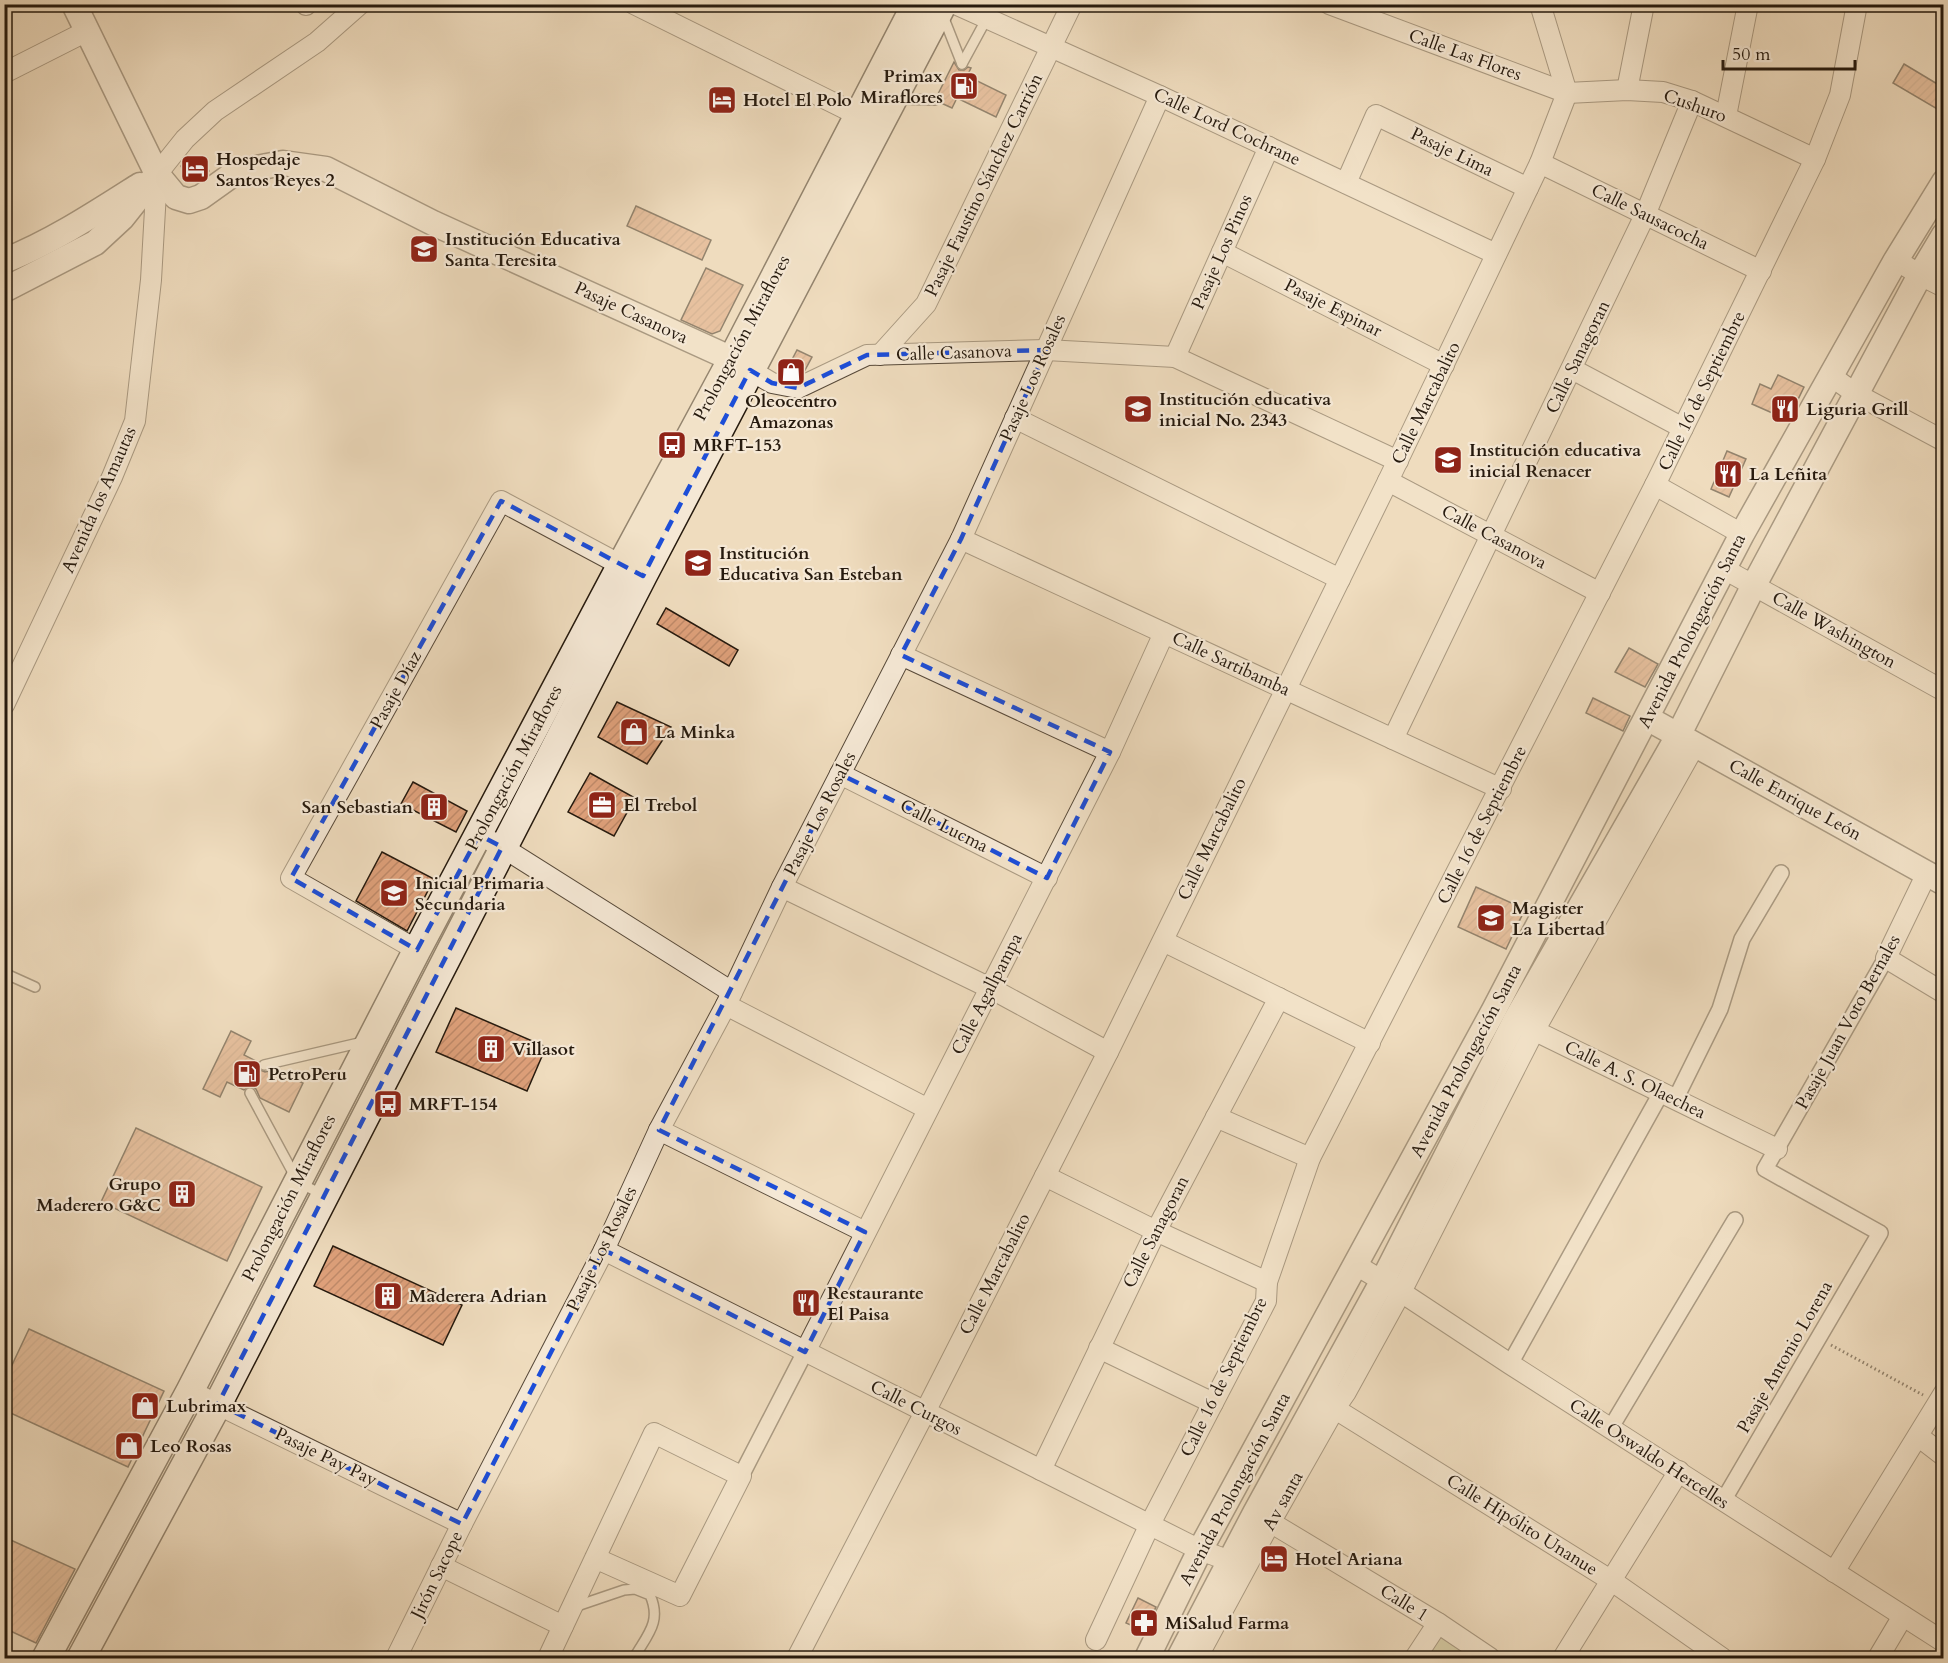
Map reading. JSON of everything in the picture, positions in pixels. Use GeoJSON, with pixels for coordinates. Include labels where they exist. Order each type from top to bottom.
{"type":"FeatureCollection","features":[{"type":"Feature","properties":{"kind":"main road","name":"Prolongación Miraflores"},"geometry":{"type":"LineString","coordinates":[[47,1657],[190,1391],[417,950],[479,835],[632,571],[869,120],[939,6]]}},
{"type":"Feature","properties":{"kind":"main road","name":"Prolongación Miraflores"},"geometry":{"type":"LineString","coordinates":[[869,120],[893,99],[939,6]]}},
{"type":"Feature","properties":{"kind":"main road","name":"Prolongación Miraflores"},"geometry":{"type":"LineString","coordinates":[[81,1659],[218,1404],[502,848],[632,571]]}},
{"type":"Feature","properties":{"kind":"street","name":"Pasaje Casanova"},"geometry":{"type":"LineString","coordinates":[[74,4],[157,174],[176,197],[189,201],[201,197],[236,172],[283,163],[326,169],[434,223],[741,365]]}},
{"type":"Feature","properties":{"kind":"street"},"geometry":{"type":"LineString","coordinates":[[4,290],[95,243],[122,218],[185,139],[215,111],[317,42],[360,4]]}},
{"type":"Feature","properties":{"kind":"street"},"geometry":{"type":"LineString","coordinates":[[634,4],[869,120]]}},
{"type":"Feature","properties":{"kind":"street","name":"Pasaje Faustino Sánchez Carrión"},"geometry":{"type":"LineString","coordinates":[[880,355],[926,304],[1072,4]]}},
{"type":"Feature","properties":{"kind":"street","name":"Calle Las Flores"},"geometry":{"type":"LineString","coordinates":[[1329,4],[1567,93]]}},
{"type":"Feature","properties":{"kind":"street"},"geometry":{"type":"LineString","coordinates":[[1540,4],[1567,93]]}},
{"type":"Feature","properties":{"kind":"street"},"geometry":{"type":"LineString","coordinates":[[1627,90],[1644,4]]}},
{"type":"Feature","properties":{"kind":"street"},"geometry":{"type":"LineString","coordinates":[[1726,116],[1748,4]]}},
{"type":"Feature","properties":{"kind":"street","name":"Calle 16 de Septiembre"},"geometry":{"type":"LineString","coordinates":[[1096,1640],[1150,1524],[1266,1301],[1267,1282],[1310,1158],[1655,485],[1815,159],[1840,95],[1857,4]]}},
{"type":"Feature","properties":{"kind":"street","name":"Calle Lord Cochrane"},"geometry":{"type":"LineString","coordinates":[[939,6],[987,18],[1051,46],[1496,254]]}},
{"type":"Feature","properties":{"kind":"street"},"geometry":{"type":"LineString","coordinates":[[4,72],[87,31]]}},
{"type":"Feature","properties":{"kind":"street","name":"Cushuro"},"geometry":{"type":"LineString","coordinates":[[1567,93],[1627,90],[1663,92],[1692,101],[1815,159]]}},
{"type":"Feature","properties":{"kind":"street","name":"Calle Marcabalito"},"geometry":{"type":"LineString","coordinates":[[797,1659],[1108,1052],[1444,365],[1540,163],[1567,93]]}},
{"type":"Feature","properties":{"kind":"street","name":"Pasaje Los Rosales"},"geometry":{"type":"LineString","coordinates":[[462,1524],[604,1250],[659,1130],[729,999],[782,887],[961,538],[1160,96]]}},
{"type":"Feature","properties":{"kind":"street","name":"Calle Sanagoran"},"geometry":{"type":"LineString","coordinates":[[1393,739],[1645,215],[1692,101]]}},
{"type":"Feature","properties":{"kind":"street","name":"Pasaje Lima"},"geometry":{"type":"LineString","coordinates":[[1346,183],[1377,115],[1528,188]]}},
{"type":"Feature","properties":{"kind":"street","name":"Pasaje Los Pinos"},"geometry":{"type":"LineString","coordinates":[[1175,357],[1269,147]]}},
{"type":"Feature","properties":{"kind":"street","name":"Calle Sausacocha"},"geometry":{"type":"LineString","coordinates":[[1540,163],[1761,271]]}},
{"type":"Feature","properties":{"kind":"street"},"geometry":{"type":"LineString","coordinates":[[4,261],[28,251],[94,214],[157,174]]}},
{"type":"Feature","properties":{"kind":"street","name":"Avenida los Amautas"},"geometry":{"type":"LineString","coordinates":[[4,705],[112,477],[135,421],[152,280],[157,174]]}},
{"type":"Feature","properties":{"kind":"street","name":"Avenida Prolongación Santa"},"geometry":{"type":"LineString","coordinates":[[1179,1659],[1230,1561],[1263,1517],[1391,1287],[1514,1021],[1647,718],[1742,534],[1896,260],[1944,182]]}},
{"type":"Feature","properties":{"kind":"street","name":"Avenida Prolongación Santa"},"geometry":{"type":"LineString","coordinates":[[1146,1659],[1200,1550],[1356,1265],[1514,1021],[1686,740],[1754,585],[1920,275],[1944,235]]}},
{"type":"Feature","properties":{"kind":"street","name":"Pasaje Espinar"},"geometry":{"type":"LineString","coordinates":[[1222,252],[1444,365]]}},
{"type":"Feature","properties":{"kind":"street"},"geometry":{"type":"LineString","coordinates":[[1896,260],[1944,287]]}},
{"type":"Feature","properties":{"kind":"street","name":"Calle Casanova"},"geometry":{"type":"LineString","coordinates":[[741,365],[772,382],[798,388],[867,355],[1046,350],[1175,357],[1398,460]]}},
{"type":"Feature","properties":{"kind":"street"},"geometry":{"type":"LineString","coordinates":[[1572,369],[1683,428]]}},
{"type":"Feature","properties":{"kind":"street"},"geometry":{"type":"LineString","coordinates":[[1831,376],[1856,394],[1944,441]]}},
{"type":"Feature","properties":{"kind":"street"},"geometry":{"type":"LineString","coordinates":[[1015,418],[1340,579]]}},
{"type":"Feature","properties":{"kind":"street","name":"Calle Casanova"},"geometry":{"type":"LineString","coordinates":[[1388,481],[1600,593]]}},
{"type":"Feature","properties":{"kind":"street"},"geometry":{"type":"LineString","coordinates":[[1655,485],[1742,534]]}},
{"type":"Feature","properties":{"kind":"street","name":"Pasaje Díaz"},"geometry":{"type":"LineString","coordinates":[[417,950],[291,878],[501,501],[632,571]]}},
{"type":"Feature","properties":{"kind":"street","name":"Calle Sartibamba"},"geometry":{"type":"LineString","coordinates":[[961,538],[1501,789]]}},
{"type":"Feature","properties":{"kind":"street","name":"Calle Washington"},"geometry":{"type":"LineString","coordinates":[[1724,569],[1944,691]]}},
{"type":"Feature","properties":{"kind":"street","name":"Calle Agallpampa"},"geometry":{"type":"LineString","coordinates":[[805,1352],[1110,752],[1164,633]]}},
{"type":"Feature","properties":{"kind":"street"},"geometry":{"type":"LineString","coordinates":[[902,655],[1110,752]]}},
{"type":"Feature","properties":{"kind":"street","name":"Calle Enrique León"},"geometry":{"type":"LineString","coordinates":[[1647,718],[1935,878]]}},
{"type":"Feature","properties":{"kind":"street","name":"Calle Lucma"},"geometry":{"type":"LineString","coordinates":[[840,774],[1047,878]]}},
{"type":"Feature","properties":{"kind":"street"},"geometry":{"type":"LineString","coordinates":[[479,835],[729,999],[928,1109]]}},
{"type":"Feature","properties":{"kind":"street"},"geometry":{"type":"LineString","coordinates":[[1510,1364],[1720,1009],[1742,939],[1781,873]]}},
{"type":"Feature","properties":{"kind":"street","name":"Pasaje Juan Voto Bernales"},"geometry":{"type":"LineString","coordinates":[[1880,1233],[1765,1169],[1886,958],[1935,878]]}},
{"type":"Feature","properties":{"kind":"street"},"geometry":{"type":"LineString","coordinates":[[782,887],[990,988],[1108,1052]]}},
{"type":"Feature","properties":{"kind":"street"},"geometry":{"type":"LineString","coordinates":[[1162,941],[1370,1043]]}},
{"type":"Feature","properties":{"kind":"street"},"geometry":{"type":"LineString","coordinates":[[1886,958],[1944,993]]}},
{"type":"Feature","properties":{"kind":"street","name":"Calle Sanagoran"},"geometry":{"type":"LineString","coordinates":[[1041,1470],[1156,1231],[1279,998]]}},
{"type":"Feature","properties":{"kind":"street","name":"Calle A. S. Olaechea"},"geometry":{"type":"LineString","coordinates":[[1514,1021],[1777,1149]]}},
{"type":"Feature","properties":{"kind":"street"},"geometry":{"type":"LineString","coordinates":[[1216,1117],[1310,1158]]}},
{"type":"Feature","properties":{"kind":"street"},"geometry":{"type":"LineString","coordinates":[[659,1130],[865,1232]]}},
{"type":"Feature","properties":{"kind":"street"},"geometry":{"type":"LineString","coordinates":[[1045,1176],[1156,1231],[1267,1282]]}},
{"type":"Feature","properties":{"kind":"street"},"geometry":{"type":"LineString","coordinates":[[1610,1429],[1735,1220]]}},
{"type":"Feature","properties":{"kind":"street","name":"Pasaje Antonio Lorena"},"geometry":{"type":"LineString","coordinates":[[1723,1501],[1880,1233]]}},
{"type":"Feature","properties":{"kind":"street","name":"Calle Curgos"},"geometry":{"type":"LineString","coordinates":[[604,1250],[1200,1550],[1230,1561]]}},
{"type":"Feature","properties":{"kind":"street","name":"Calle Oswaldo Hercelles"},"geometry":{"type":"LineString","coordinates":[[1356,1265],[1944,1642]]}},
{"type":"Feature","properties":{"kind":"street"},"geometry":{"type":"LineString","coordinates":[[1099,1348],[1214,1403]]}},
{"type":"Feature","properties":{"kind":"street"},"geometry":{"type":"LineString","coordinates":[[595,1558],[680,1596],[805,1352]]}},
{"type":"Feature","properties":{"kind":"street","name":"Pasaje Pay Pay"},"geometry":{"type":"LineString","coordinates":[[190,1391],[462,1524]]}},
{"type":"Feature","properties":{"kind":"street"},"geometry":{"type":"LineString","coordinates":[[1834,1572],[1940,1398]]}},
{"type":"Feature","properties":{"kind":"street","name":"Calle Hipólito Unanue"},"geometry":{"type":"LineString","coordinates":[[1326,1403],[1612,1581],[1722,1659]]}},
{"type":"Feature","properties":{"kind":"street"},"geometry":{"type":"LineString","coordinates":[[548,1659],[654,1433],[741,1476]]}},
{"type":"Feature","properties":{"kind":"street"},"geometry":{"type":"LineString","coordinates":[[1918,1436],[1944,1456]]}},
{"type":"Feature","properties":{"kind":"street"},"geometry":{"type":"LineString","coordinates":[[1563,1659],[1679,1471]]}},
{"type":"Feature","properties":{"kind":"street","name":"Calle 1"},"geometry":{"type":"LineString","coordinates":[[1263,1517],[1438,1623],[1490,1659]]}},
{"type":"Feature","properties":{"kind":"street","name":"Av santa"},"geometry":{"type":"LineString","coordinates":[[1197,1659],[1263,1517]]}},
{"type":"Feature","properties":{"kind":"street","name":"Jirón Sacope"},"geometry":{"type":"LineString","coordinates":[[396,1659],[462,1524]]}},
{"type":"Feature","properties":{"kind":"street"},"geometry":{"type":"LineString","coordinates":[[441,1566],[563,1626]]}},
{"type":"Feature","properties":{"kind":"street"},"geometry":{"type":"LineString","coordinates":[[1878,1659],[1903,1616]]}},
{"type":"Feature","properties":{"kind":"street"},"geometry":{"type":"LineString","coordinates":[[1415,1659],[1438,1623]]}},
{"type":"Feature","properties":{"kind":"lane"},"geometry":{"type":"LineString","coordinates":[[939,6],[962,64],[987,18]]}},
{"type":"Feature","properties":{"kind":"lane"},"geometry":{"type":"LineString","coordinates":[[893,99],[935,100]]}},
{"type":"Feature","properties":{"kind":"lane"},"geometry":{"type":"LineString","coordinates":[[4,972],[35,987]]}},
{"type":"Feature","properties":{"kind":"lane"},"geometry":{"type":"LineString","coordinates":[[264,1065],[371,1040]]}},
{"type":"Feature","properties":{"kind":"lane"},"geometry":{"type":"LineString","coordinates":[[250,1093],[298,1182],[324,1196]]}},
{"type":"Feature","properties":{"kind":"lane"},"geometry":{"type":"LineString","coordinates":[[572,1607],[624,1590],[635,1589],[650,1594],[655,1606],[655,1619],[634,1659]]}},
{"type":"Feature","properties":{"kind":"lane"},"geometry":{"type":"LineString","coordinates":[[20,1659],[47,1657]]}},
{"type":"Feature","properties":{"kind":"path"},"geometry":{"type":"LineString","coordinates":[[1819,1338],[1940,1398]]}},
{"type":"Feature","properties":{"kind":"highlighted area"},"geometry":{"type":"Polygon","coordinates":[[[1046,350],[961,539],[901,655],[1110,752],[1047,878],[840,774],[659,1130],[865,1232],[805,1352],[604,1250],[462,1524],[218,1404],[502,847],[479,835],[417,950],[291,878],[501,501],[643,576],[750,370],[772,383],[798,388],[867,355],[1046,350]]]}},
{"type":"Feature","properties":{"kind":"green space"},"geometry":{"type":"Polygon","coordinates":[[[1438,1623],[1490,1658],[1415,1658],[1438,1623]]]}},
{"type":"Feature","properties":{"kind":"building","name":"Primax Miraflores"},"geometry":{"type":"Polygon","coordinates":[[[954,62],[959,70],[971,68],[967,76],[1006,95],[996,117],[957,98],[952,108],[941,103],[941,97],[938,94],[954,62]]]}},
{"type":"Feature","properties":{"kind":"building"},"geometry":{"type":"Polygon","coordinates":[[[1904,64],[1944,88],[1944,113],[1893,83],[1904,64]]]}},
{"type":"Feature","properties":{"kind":"building","name":"Hospedaje Santos Reyes 2"},"geometry":{"type":"Polygon","coordinates":[[[201,156],[209,171],[189,182],[181,166],[201,156]]]}},
{"type":"Feature","properties":{"kind":"building"},"geometry":{"type":"Polygon","coordinates":[[[636,206],[711,240],[702,260],[627,226],[636,206]]]}},
{"type":"Feature","properties":{"kind":"building"},"geometry":{"type":"Polygon","coordinates":[[[706,268],[743,285],[720,331],[712,334],[681,320],[706,268]]]}},
{"type":"Feature","properties":{"kind":"building"},"geometry":{"type":"Polygon","coordinates":[[[797,350],[812,357],[804,372],[796,375],[785,373],[797,350]]]}},
{"type":"Feature","properties":{"kind":"building"},"geometry":{"type":"Polygon","coordinates":[[[1778,375],[1804,387],[1788,420],[1752,404],[1760,384],[1771,389],[1778,375]]]}},
{"type":"Feature","properties":{"kind":"building","name":"La Leñita"},"geometry":{"type":"Polygon","coordinates":[[[1727,451],[1746,459],[1729,497],[1711,489],[1727,451]]]}},
{"type":"Feature","properties":{"kind":"building"},"geometry":{"type":"Polygon","coordinates":[[[666,608],[738,650],[729,666],[657,624],[666,608]]]}},
{"type":"Feature","properties":{"kind":"building"},"geometry":{"type":"Polygon","coordinates":[[[1629,648],[1658,664],[1645,687],[1615,672],[1629,648]]]}},
{"type":"Feature","properties":{"kind":"building"},"geometry":{"type":"Polygon","coordinates":[[[1593,698],[1630,716],[1623,731],[1586,713],[1593,698]]]}},
{"type":"Feature","properties":{"kind":"building","name":"La Minka"},"geometry":{"type":"Polygon","coordinates":[[[617,702],[671,727],[647,764],[598,737],[617,702]]]}},
{"type":"Feature","properties":{"kind":"building","name":"El Trebol"},"geometry":{"type":"Polygon","coordinates":[[[590,773],[635,798],[614,836],[568,812],[590,773]]]}},
{"type":"Feature","properties":{"kind":"building","name":"San Sebastian"},"geometry":{"type":"Polygon","coordinates":[[[413,782],[467,811],[456,832],[401,804],[413,782]]]}},
{"type":"Feature","properties":{"kind":"building","name":"Inicial Primaria Secundaria"},"geometry":{"type":"Polygon","coordinates":[[[382,852],[434,879],[407,931],[356,901],[382,852]]]}},
{"type":"Feature","properties":{"kind":"building","name":"Magister La Libertad"},"geometry":{"type":"Polygon","coordinates":[[[1476,887],[1525,909],[1506,949],[1458,927],[1476,887]]]}},
{"type":"Feature","properties":{"kind":"building","name":"Villasot"},"geometry":{"type":"Polygon","coordinates":[[[456,1008],[546,1047],[527,1091],[436,1052],[456,1008]]]}},
{"type":"Feature","properties":{"kind":"building","name":"PetroPeru"},"geometry":{"type":"Polygon","coordinates":[[[231,1031],[251,1041],[244,1055],[258,1062],[260,1070],[265,1072],[274,1070],[303,1083],[289,1112],[260,1098],[256,1089],[251,1086],[244,1090],[227,1082],[220,1097],[203,1089],[231,1031]]]}},
{"type":"Feature","properties":{"kind":"building","name":"Grupo Maderero G&C"},"geometry":{"type":"Polygon","coordinates":[[[136,1128],[262,1187],[227,1261],[101,1202],[136,1128]]]}},
{"type":"Feature","properties":{"kind":"building","name":"Maderera Adrian"},"geometry":{"type":"Polygon","coordinates":[[[333,1246],[462,1305],[443,1345],[314,1286],[333,1246]]]}},
{"type":"Feature","properties":{"kind":"building"},"geometry":{"type":"Polygon","coordinates":[[[29,1329],[164,1391],[128,1467],[4,1410],[4,1382],[29,1329]]]}},
{"type":"Feature","properties":{"kind":"building"},"geometry":{"type":"Polygon","coordinates":[[[4,1537],[75,1569],[36,1643],[4,1628],[4,1537]]]}},
{"type":"Feature","properties":{"kind":"building"},"geometry":{"type":"Polygon","coordinates":[[[1138,1598],[1156,1607],[1144,1631],[1126,1623],[1138,1598]]]}},
{"type":"Feature","properties":{"kind":"place","name":"Primax Miraflores"},"geometry":{"type":"Point","coordinates":[964,86]}},
{"type":"Feature","properties":{"kind":"place","name":"Hotel El Polo"},"geometry":{"type":"Point","coordinates":[722,100]}},
{"type":"Feature","properties":{"kind":"place","name":"Hospedaje Santos Reyes 2"},"geometry":{"type":"Point","coordinates":[195,169]}},
{"type":"Feature","properties":{"kind":"place","name":"Institución Educativa Santa Teresita"},"geometry":{"type":"Point","coordinates":[424,249]}},
{"type":"Feature","properties":{"kind":"place","name":"Oleocentro Amazonas"},"geometry":{"type":"Point","coordinates":[791,372]}},
{"type":"Feature","properties":{"kind":"place","name":"Institución educativa inicial No. 2343"},"geometry":{"type":"Point","coordinates":[1138,409]}},
{"type":"Feature","properties":{"kind":"place","name":"Liguria Grill"},"geometry":{"type":"Point","coordinates":[1785,409]}},
{"type":"Feature","properties":{"kind":"place","name":"MRFT-153"},"geometry":{"type":"Point","coordinates":[672,445]}},
{"type":"Feature","properties":{"kind":"place","name":"Institución educativa inicial Renacer"},"geometry":{"type":"Point","coordinates":[1448,460]}},
{"type":"Feature","properties":{"kind":"place","name":"La Leñita"},"geometry":{"type":"Point","coordinates":[1728,474]}},
{"type":"Feature","properties":{"kind":"place","name":"Institución Educativa San Esteban"},"geometry":{"type":"Point","coordinates":[698,563]}},
{"type":"Feature","properties":{"kind":"place","name":"La Minka"},"geometry":{"type":"Point","coordinates":[634,732]}},
{"type":"Feature","properties":{"kind":"place","name":"El Trebol"},"geometry":{"type":"Point","coordinates":[602,805]}},
{"type":"Feature","properties":{"kind":"place","name":"San Sebastian"},"geometry":{"type":"Point","coordinates":[434,807]}},
{"type":"Feature","properties":{"kind":"place","name":"Inicial Primaria Secundaria"},"geometry":{"type":"Point","coordinates":[394,893]}},
{"type":"Feature","properties":{"kind":"place","name":"Magister La Libertad"},"geometry":{"type":"Point","coordinates":[1491,918]}},
{"type":"Feature","properties":{"kind":"place","name":"Villasot"},"geometry":{"type":"Point","coordinates":[491,1049]}},
{"type":"Feature","properties":{"kind":"place","name":"PetroPeru"},"geometry":{"type":"Point","coordinates":[247,1074]}},
{"type":"Feature","properties":{"kind":"place","name":"MRFT-154"},"geometry":{"type":"Point","coordinates":[388,1104]}},
{"type":"Feature","properties":{"kind":"place","name":"Grupo Maderero G&C"},"geometry":{"type":"Point","coordinates":[182,1194]}},
{"type":"Feature","properties":{"kind":"place","name":"Maderera Adrian"},"geometry":{"type":"Point","coordinates":[388,1296]}},
{"type":"Feature","properties":{"kind":"place","name":"Restaurante El Paisa"},"geometry":{"type":"Point","coordinates":[806,1303]}},
{"type":"Feature","properties":{"kind":"place","name":"Lubrimax"},"geometry":{"type":"Point","coordinates":[145,1406]}},
{"type":"Feature","properties":{"kind":"place","name":"Leo Rosas"},"geometry":{"type":"Point","coordinates":[129,1446]}},
{"type":"Feature","properties":{"kind":"place","name":"Hotel Ariana"},"geometry":{"type":"Point","coordinates":[1274,1559]}},
{"type":"Feature","properties":{"kind":"place","name":"MiSalud Farma"},"geometry":{"type":"Point","coordinates":[1144,1623]}}]}
